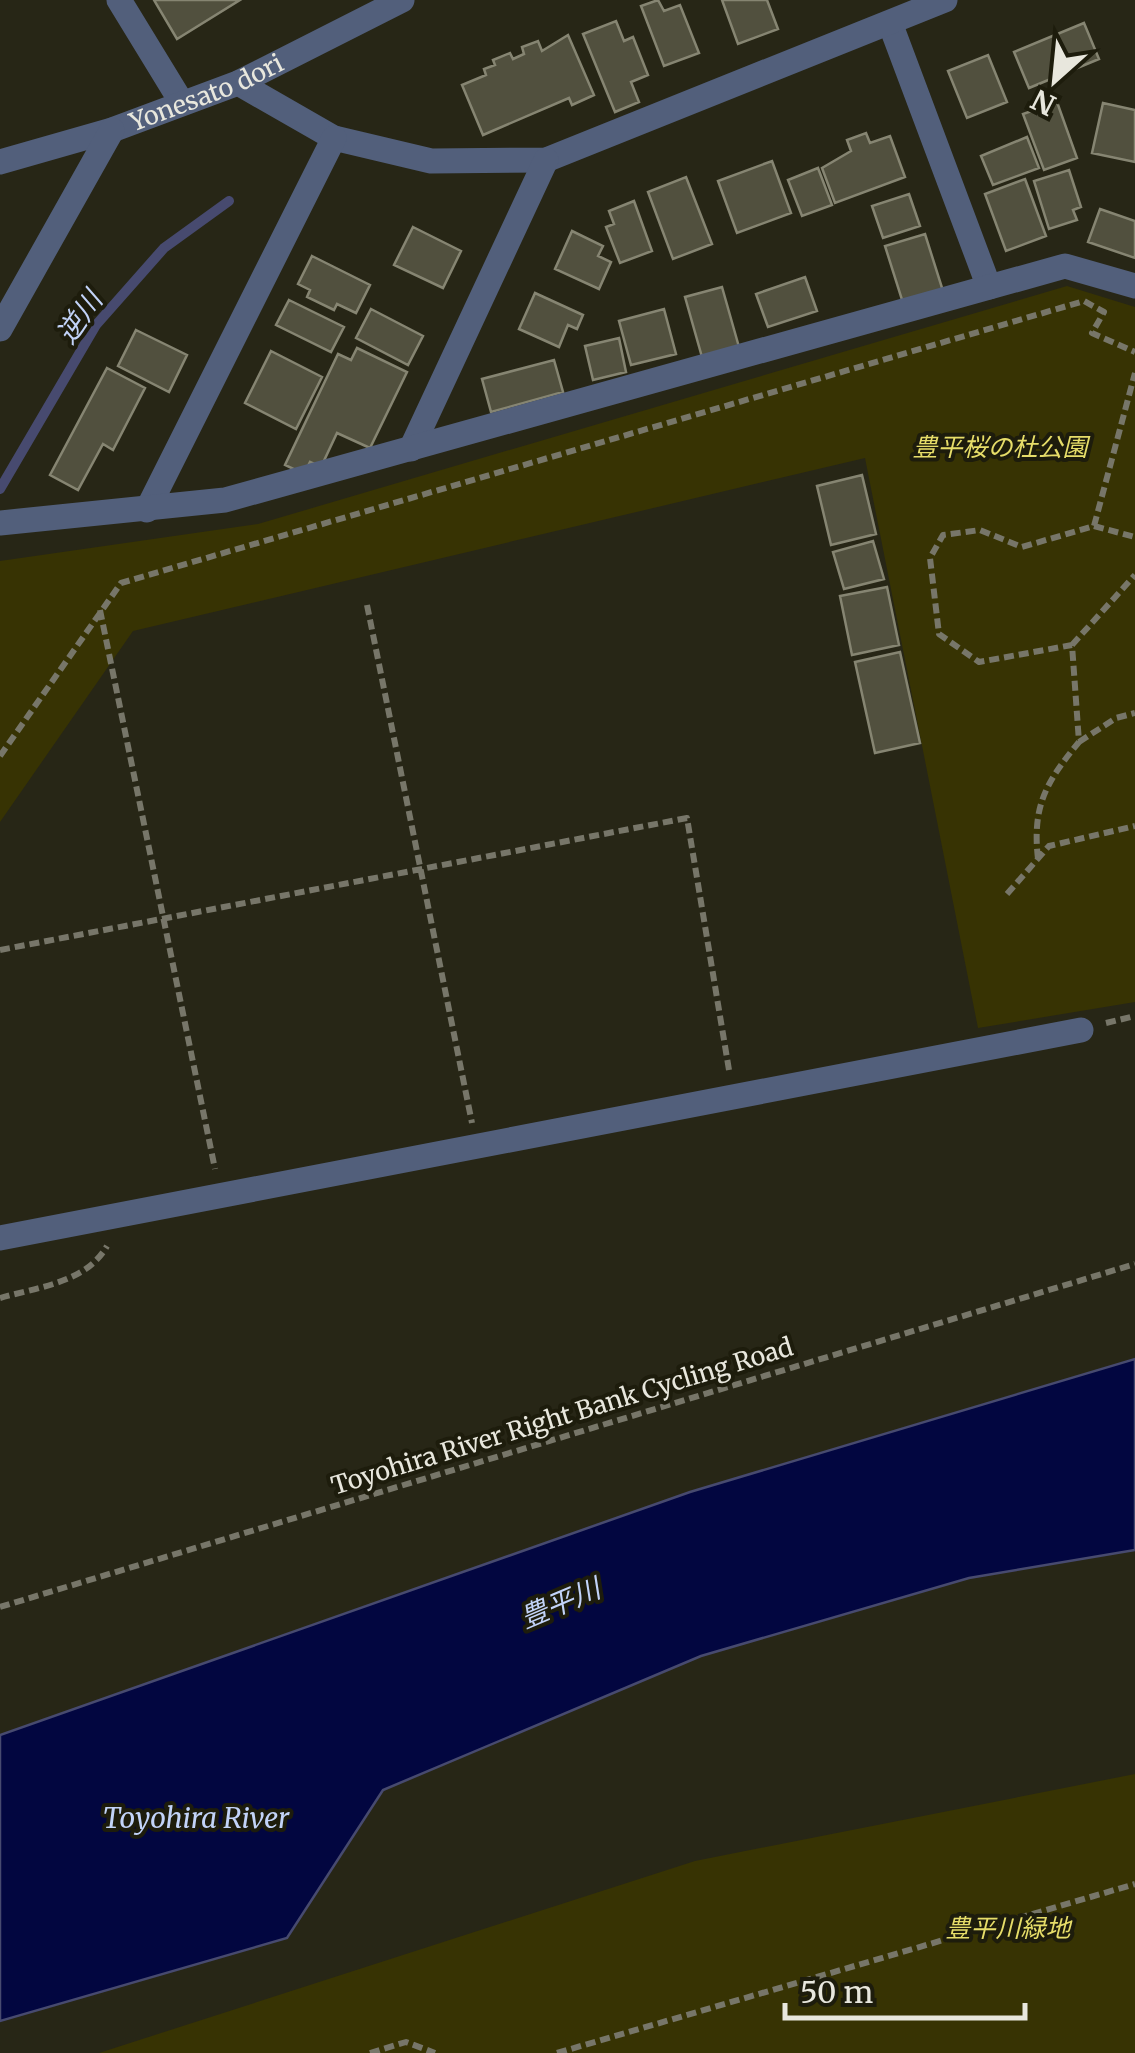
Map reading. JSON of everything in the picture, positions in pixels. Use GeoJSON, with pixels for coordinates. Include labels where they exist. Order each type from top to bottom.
{"type":"FeatureCollection","features":[{"type":"Feature","properties":{"kind":"street"},"geometry":{"type":"LineString","coordinates":[[119,0],[182,103]]}},
{"type":"Feature","properties":{"kind":"street","name":"Yonesato dori"},"geometry":{"type":"LineString","coordinates":[[0,162],[112,130],[238,83],[402,0]]}},
{"type":"Feature","properties":{"kind":"street"},"geometry":{"type":"LineString","coordinates":[[238,83],[334,138],[431,161],[546,160],[945,0]]}},
{"type":"Feature","properties":{"kind":"street"},"geometry":{"type":"LineString","coordinates":[[890,22],[989,287]]}},
{"type":"Feature","properties":{"kind":"street"},"geometry":{"type":"LineString","coordinates":[[0,330],[112,130]]}},
{"type":"Feature","properties":{"kind":"street"},"geometry":{"type":"LineString","coordinates":[[147,510],[334,138]]}},
{"type":"Feature","properties":{"kind":"street"},"geometry":{"type":"LineString","coordinates":[[411,449],[546,160]]}},
{"type":"Feature","properties":{"kind":"street"},"geometry":{"type":"LineString","coordinates":[[1,523],[224,500],[1065,266],[1135,286]]}},
{"type":"Feature","properties":{"kind":"street"},"geometry":{"type":"LineString","coordinates":[[0,1238],[733,1096],[1046,1023],[1081,1030]]}},
{"type":"Feature","properties":{"kind":"path"},"geometry":{"type":"LineString","coordinates":[[0,756],[122,583],[1084,301],[1104,312],[1092,333],[1135,352]]}},
{"type":"Feature","properties":{"kind":"path"},"geometry":{"type":"LineString","coordinates":[[1094,526],[1135,373]]}},
{"type":"Feature","properties":{"kind":"path"},"geometry":{"type":"LineString","coordinates":[[1135,537],[1094,526],[1022,547],[980,530],[942,535],[930,558],[939,634],[979,662],[1072,645],[1135,575]]}},
{"type":"Feature","properties":{"kind":"path"},"geometry":{"type":"LineString","coordinates":[[366,605],[476,1146]]}},
{"type":"Feature","properties":{"kind":"path"},"geometry":{"type":"LineString","coordinates":[[100,610],[220,1195]]}},
{"type":"Feature","properties":{"kind":"path"},"geometry":{"type":"LineString","coordinates":[[1072,645],[1079,742]]}},
{"type":"Feature","properties":{"kind":"path"},"geometry":{"type":"LineString","coordinates":[[1038,859],[1034,827],[1042,793],[1079,742],[1116,718],[1135,713]]}},
{"type":"Feature","properties":{"kind":"path"},"geometry":{"type":"LineString","coordinates":[[0,950],[687,818],[733,1096]]}},
{"type":"Feature","properties":{"kind":"path"},"geometry":{"type":"LineString","coordinates":[[1007,894],[1049,846],[1135,826]]}},
{"type":"Feature","properties":{"kind":"path"},"geometry":{"type":"LineString","coordinates":[[0,1298],[80,1274],[99,1260],[125,1214]]}},
{"type":"Feature","properties":{"kind":"path","name":"Toyohira River Right Bank Cycling Road"},"geometry":{"type":"LineString","coordinates":[[0,1607],[1135,1264]]}},
{"type":"Feature","properties":{"kind":"path"},"geometry":{"type":"LineString","coordinates":[[557,2053],[1135,1884]]}},
{"type":"Feature","properties":{"kind":"path"},"geometry":{"type":"LineString","coordinates":[[370,2053],[406,2042],[435,2053]]}},
{"type":"Feature","properties":{"kind":"green space","name":"豊平桜の杜公園"},"geometry":{"type":"Polygon","coordinates":[[[1067,286],[1135,307],[1135,1002],[978,1028],[865,458],[133,631],[0,822],[0,561],[258,524],[1067,286]]]}},
{"type":"Feature","properties":{"kind":"green space","name":"豊平川緑地"},"geometry":{"type":"Polygon","coordinates":[[[1135,1774],[1135,2053],[99,2053],[695,1861],[1135,1774]]]}},
{"type":"Feature","properties":{"kind":"water","name":"Toyohira River"},"geometry":{"type":"Polygon","coordinates":[[[1135,1359],[1135,1550],[969,1578],[701,1656],[383,1790],[287,1938],[0,2021],[0,1735],[690,1492],[1135,1359]]]}},
{"type":"Feature","properties":{"kind":"building"},"geometry":{"type":"Polygon","coordinates":[[[154,0],[240,0],[177,39],[154,0]]]}},
{"type":"Feature","properties":{"kind":"building"},"geometry":{"type":"Polygon","coordinates":[[[658,0],[664,11],[680,5],[699,53],[664,66],[641,6],[658,0]]]}},
{"type":"Feature","properties":{"kind":"building"},"geometry":{"type":"Polygon","coordinates":[[[722,0],[767,0],[778,29],[738,44],[722,0]]]}},
{"type":"Feature","properties":{"kind":"building"},"geometry":{"type":"Polygon","coordinates":[[[616,21],[624,41],[633,37],[648,75],[631,82],[639,102],[615,112],[583,34],[616,21]]]}},
{"type":"Feature","properties":{"kind":"building"},"geometry":{"type":"Polygon","coordinates":[[[1084,23],[1099,59],[1029,88],[1014,52],[1084,23]]]}},
{"type":"Feature","properties":{"kind":"building"},"geometry":{"type":"Polygon","coordinates":[[[568,35],[594,95],[572,105],[569,98],[483,135],[462,85],[486,75],[484,69],[495,65],[493,60],[510,53],[513,59],[524,54],[522,47],[538,41],[542,51],[568,35]]]}},
{"type":"Feature","properties":{"kind":"building"},"geometry":{"type":"Polygon","coordinates":[[[988,55],[1007,102],[967,118],[948,71],[988,55]]]}},
{"type":"Feature","properties":{"kind":"building"},"geometry":{"type":"Polygon","coordinates":[[[1057,102],[1077,158],[1044,170],[1023,114],[1057,102]]]}},
{"type":"Feature","properties":{"kind":"building"},"geometry":{"type":"Polygon","coordinates":[[[1103,103],[1135,110],[1135,162],[1092,153],[1103,103]]]}},
{"type":"Feature","properties":{"kind":"building"},"geometry":{"type":"Polygon","coordinates":[[[866,133],[870,143],[890,136],[905,177],[835,203],[822,168],[851,151],[847,140],[866,133]]]}},
{"type":"Feature","properties":{"kind":"building"},"geometry":{"type":"Polygon","coordinates":[[[1027,137],[1039,168],[993,185],[981,156],[1027,137]]]}},
{"type":"Feature","properties":{"kind":"building"},"geometry":{"type":"Polygon","coordinates":[[[772,161],[791,213],[737,233],[718,181],[772,161]]]}},
{"type":"Feature","properties":{"kind":"building"},"geometry":{"type":"Polygon","coordinates":[[[818,168],[832,205],[802,216],[788,180],[818,168]]]}},
{"type":"Feature","properties":{"kind":"building"},"geometry":{"type":"Polygon","coordinates":[[[1069,170],[1081,207],[1073,210],[1077,220],[1049,229],[1034,181],[1069,170]]]}},
{"type":"Feature","properties":{"kind":"building"},"geometry":{"type":"Polygon","coordinates":[[[686,177],[712,244],[673,259],[648,192],[686,177]]]}},
{"type":"Feature","properties":{"kind":"building"},"geometry":{"type":"Polygon","coordinates":[[[1025,179],[1046,236],[1006,251],[985,194],[1025,179]]]}},
{"type":"Feature","properties":{"kind":"building"},"geometry":{"type":"Polygon","coordinates":[[[909,194],[920,226],[883,238],[872,206],[909,194]]]}},
{"type":"Feature","properties":{"kind":"building"},"geometry":{"type":"Polygon","coordinates":[[[634,201],[652,251],[620,263],[606,227],[614,224],[609,211],[634,201]]]}},
{"type":"Feature","properties":{"kind":"building"},"geometry":{"type":"Polygon","coordinates":[[[1100,209],[1135,221],[1135,258],[1088,242],[1100,209]]]}},
{"type":"Feature","properties":{"kind":"building"},"geometry":{"type":"Polygon","coordinates":[[[413,227],[461,251],[443,288],[394,265],[413,227]]]}},
{"type":"Feature","properties":{"kind":"building"},"geometry":{"type":"Polygon","coordinates":[[[572,231],[603,246],[598,256],[611,262],[599,289],[555,269],[572,231]]]}},
{"type":"Feature","properties":{"kind":"building"},"geometry":{"type":"Polygon","coordinates":[[[925,234],[943,291],[903,303],[885,246],[925,234]]]}},
{"type":"Feature","properties":{"kind":"building"},"geometry":{"type":"Polygon","coordinates":[[[312,256],[370,285],[356,313],[337,304],[334,310],[307,297],[310,290],[298,284],[312,256]]]}},
{"type":"Feature","properties":{"kind":"building"},"geometry":{"type":"Polygon","coordinates":[[[805,277],[817,311],[768,327],[756,294],[805,277]]]}},
{"type":"Feature","properties":{"kind":"building"},"geometry":{"type":"Polygon","coordinates":[[[722,287],[739,347],[702,357],[685,297],[722,287]]]}},
{"type":"Feature","properties":{"kind":"building"},"geometry":{"type":"Polygon","coordinates":[[[535,293],[583,315],[577,329],[568,325],[559,347],[519,329],[535,293]]]}},
{"type":"Feature","properties":{"kind":"building"},"geometry":{"type":"Polygon","coordinates":[[[289,300],[344,327],[331,352],[276,325],[289,300]]]}},
{"type":"Feature","properties":{"kind":"building"},"geometry":{"type":"Polygon","coordinates":[[[371,309],[423,336],[408,365],[356,338],[371,309]]]}},
{"type":"Feature","properties":{"kind":"building"},"geometry":{"type":"Polygon","coordinates":[[[664,309],[676,354],[631,365],[619,321],[664,309]]]}},
{"type":"Feature","properties":{"kind":"building"},"geometry":{"type":"Polygon","coordinates":[[[136,330],[187,355],[169,392],[118,366],[136,330]]]}},
{"type":"Feature","properties":{"kind":"building"},"geometry":{"type":"Polygon","coordinates":[[[619,338],[626,372],[593,380],[585,346],[619,338]]]}},
{"type":"Feature","properties":{"kind":"building"},"geometry":{"type":"Polygon","coordinates":[[[357,348],[407,372],[370,448],[337,433],[321,467],[310,462],[304,474],[285,465],[338,354],[351,360],[357,348]]]}},
{"type":"Feature","properties":{"kind":"building"},"geometry":{"type":"Polygon","coordinates":[[[271,351],[322,377],[296,429],[245,403],[271,351]]]}},
{"type":"Feature","properties":{"kind":"building"},"geometry":{"type":"Polygon","coordinates":[[[554,360],[563,392],[491,412],[482,379],[554,360]]]}},
{"type":"Feature","properties":{"kind":"building"},"geometry":{"type":"Polygon","coordinates":[[[107,368],[145,388],[113,450],[103,444],[78,490],[50,475],[107,368]]]}},
{"type":"Feature","properties":{"kind":"building"},"geometry":{"type":"Polygon","coordinates":[[[862,475],[876,534],[831,545],[817,486],[862,475]]]}},
{"type":"Feature","properties":{"kind":"building"},"geometry":{"type":"Polygon","coordinates":[[[873,541],[884,579],[844,589],[833,552],[873,541]]]}},
{"type":"Feature","properties":{"kind":"building"},"geometry":{"type":"Polygon","coordinates":[[[887,587],[899,645],[852,655],[840,596],[887,587]]]}},
{"type":"Feature","properties":{"kind":"building"},"geometry":{"type":"Polygon","coordinates":[[[900,652],[920,743],[875,753],[855,662],[900,652]]]}},
{"type":"Feature","properties":{"kind":"waterway","name":"逆川"},"geometry":{"type":"LineString","coordinates":[[0,489],[96,325],[164,248],[229,201]]}},
{"type":"Feature","properties":{"kind":"water label","name":"豊平川"},"geometry":{"type":"Point","coordinates":[560,1603]}}]}
